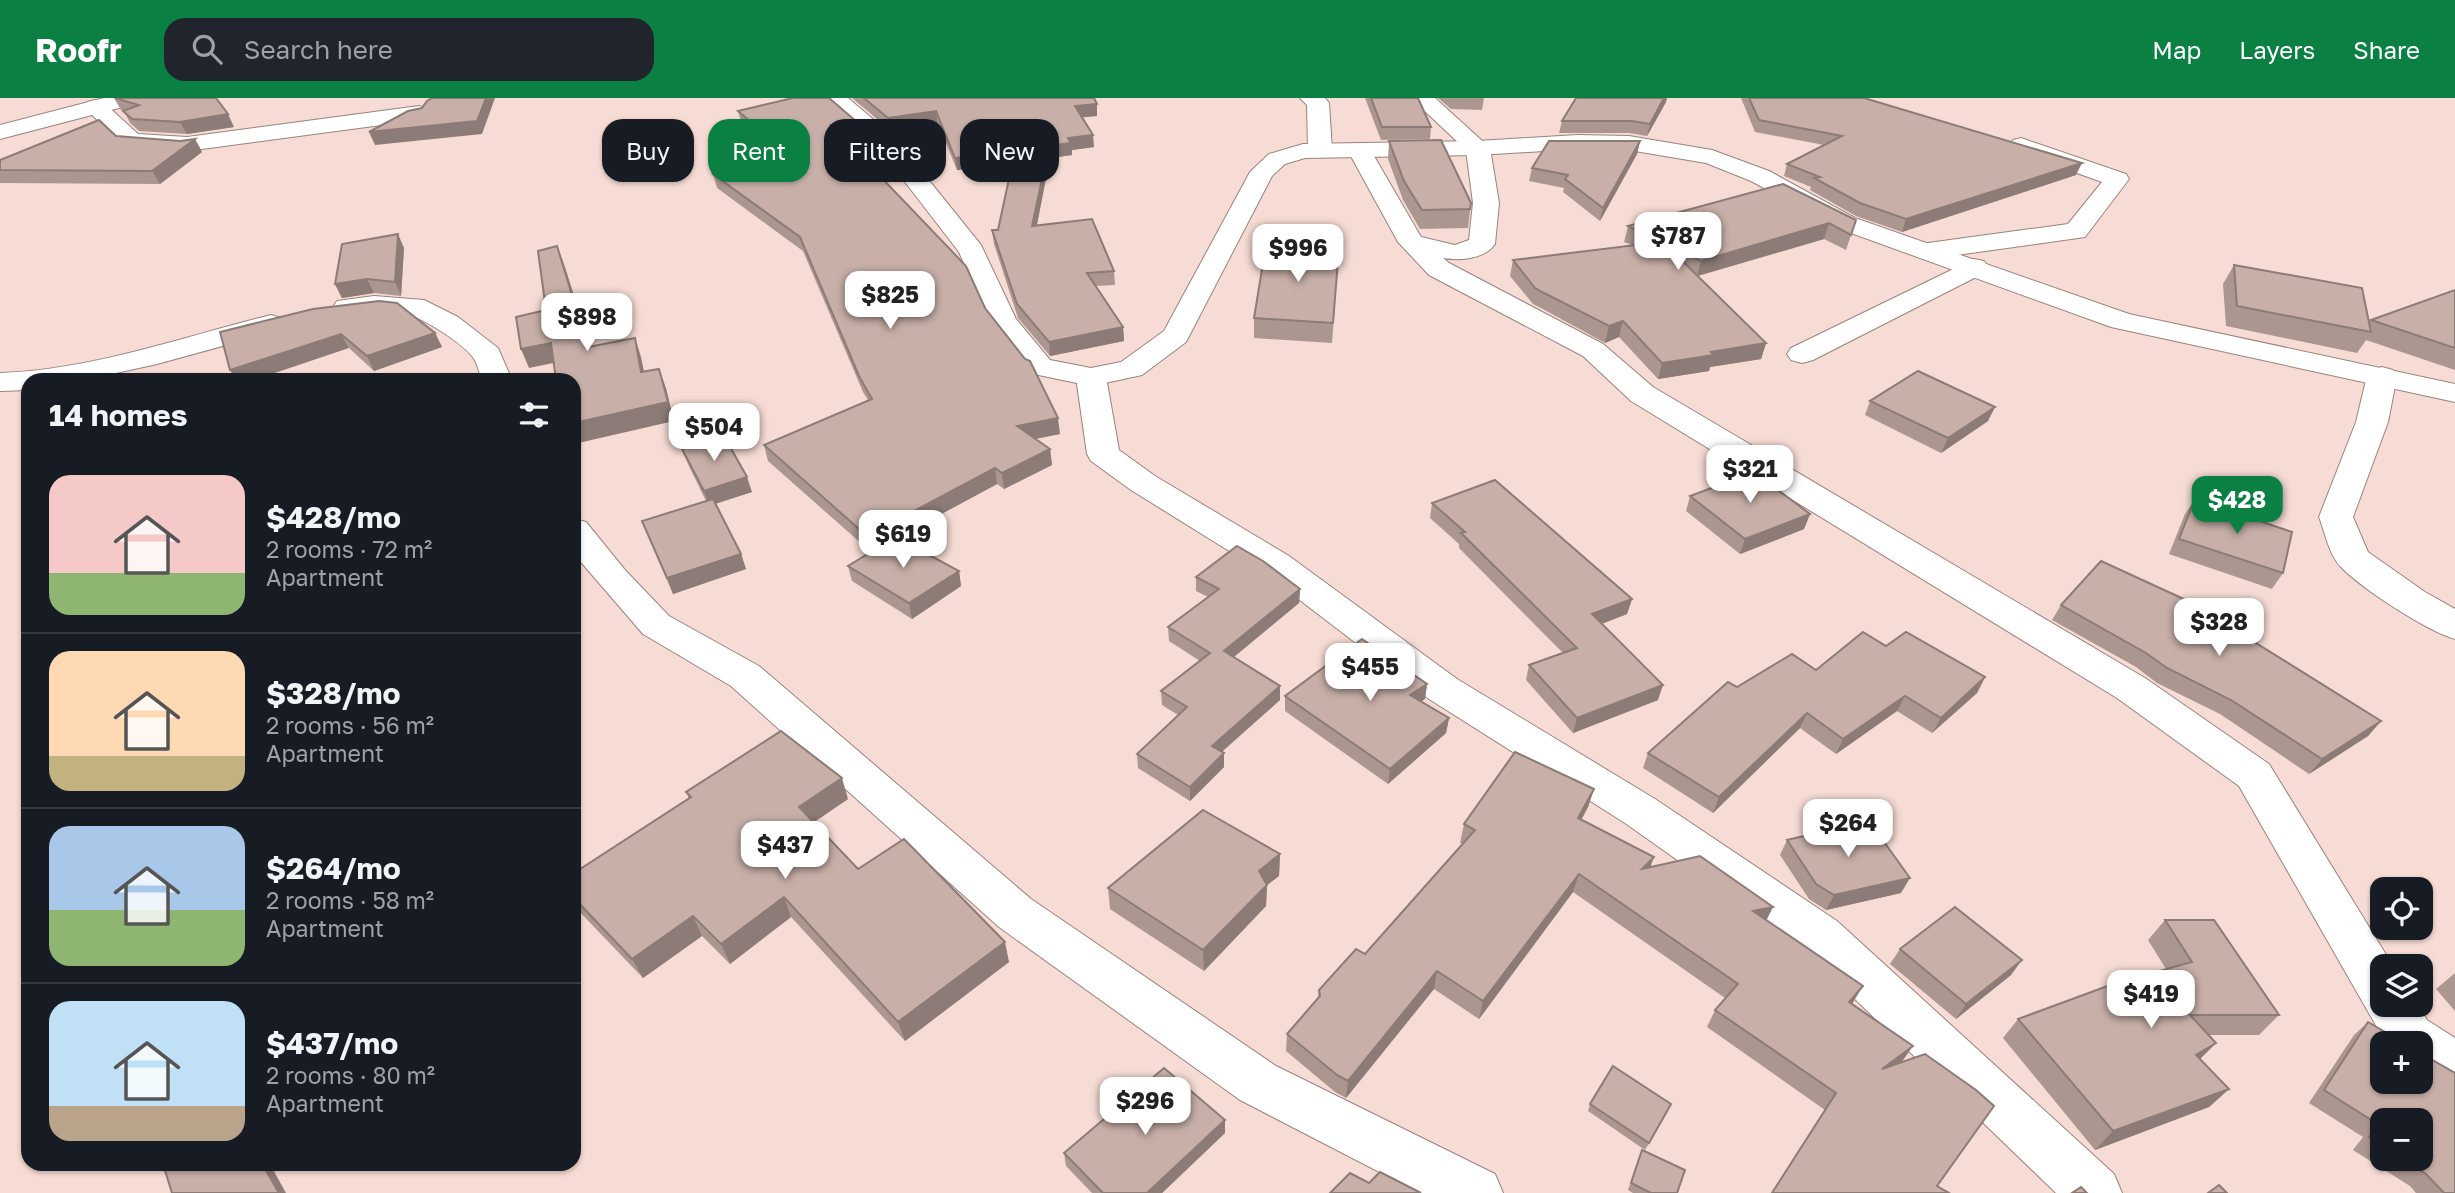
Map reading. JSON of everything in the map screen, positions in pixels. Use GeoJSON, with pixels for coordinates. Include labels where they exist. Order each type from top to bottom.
{"type":"FeatureCollection","features":[{"type":"Feature","properties":{"kind":"street"},"geometry":{"type":"LineString","coordinates":[[0,132],[130,98]]}},
{"type":"Feature","properties":{"kind":"street"},"geometry":{"type":"LineString","coordinates":[[828,98],[838,101],[886,142],[972,251],[1003,321],[1040,367],[1091,377],[1130,369],[1176,336],[1262,172],[1277,159],[1303,151],[1320,150],[1478,148],[1577,142],[1629,143],[1712,157],[1760,176],[1846,223],[2122,321],[2455,393]]}},
{"type":"Feature","properties":{"kind":"street"},"geometry":{"type":"LineString","coordinates":[[1311,98],[1318,103],[1320,150]]}},
{"type":"Feature","properties":{"kind":"street"},"geometry":{"type":"LineString","coordinates":[[1412,243],[1457,253],[1482,244],[1486,203],[1478,148],[1422,98]]}},
{"type":"Feature","properties":{"kind":"street"},"geometry":{"type":"LineString","coordinates":[[95,107],[131,141],[187,144],[419,113]]}},
{"type":"Feature","properties":{"kind":"street"},"geometry":{"type":"LineString","coordinates":[[1928,251],[2076,231],[2117,179],[2021,145]]}},
{"type":"Feature","properties":{"kind":"street"},"geometry":{"type":"LineString","coordinates":[[1359,149],[1412,243],[1439,269],[1593,350],[1642,394],[2131,688],[2254,775],[2370,971]]}},
{"type":"Feature","properties":{"kind":"street"},"geometry":{"type":"LineString","coordinates":[[1802,354],[1973,267]]}},
{"type":"Feature","properties":{"kind":"street"},"geometry":{"type":"LineString","coordinates":[[73,373],[146,358],[310,314],[374,304],[414,306],[448,323],[487,354],[495,373]]}},
{"type":"Feature","properties":{"kind":"street"},"geometry":{"type":"LineString","coordinates":[[2382,376],[2372,422],[2336,517],[2353,558],[2412,601],[2455,626]]}},
{"type":"Feature","properties":{"kind":"street"},"geometry":{"type":"LineString","coordinates":[[1091,377],[1103,454],[1143,483],[1276,564],[1443,689],[1640,811],[1820,935],[2095,1193]]}},
{"type":"Feature","properties":{"kind":"street"},"geometry":{"type":"LineString","coordinates":[[0,382],[21,381]]}},
{"type":"Feature","properties":{"kind":"street"},"geometry":{"type":"LineString","coordinates":[[581,539],[612,578],[656,625],[745,676],[1015,913],[1258,1083],[1476,1193]]}},
{"type":"Feature","properties":{"kind":"street"},"geometry":{"type":"LineString","coordinates":[[2433,1052],[2455,1066]]}},
{"type":"Feature","properties":{"kind":"building"},"geometry":{"type":"Polygon","coordinates":[[[115,98],[216,98],[228,114],[180,122],[132,119],[123,111],[139,105],[115,98]]]}},
{"type":"Feature","properties":{"kind":"building"},"geometry":{"type":"Polygon","coordinates":[[[432,98],[486,98],[477,121],[369,132],[408,111],[422,108],[432,98]]]}},
{"type":"Feature","properties":{"kind":"building"},"geometry":{"type":"Polygon","coordinates":[[[793,98],[829,98],[854,119],[824,119],[824,182],[886,182],[966,266],[985,308],[1025,359],[1030,361],[1058,418],[1017,426],[1050,449],[1002,473],[995,468],[867,536],[764,445],[872,399],[859,376],[800,237],[724,182],[810,182],[810,119],[747,119],[738,111],[793,98]]]}},
{"type":"Feature","properties":{"kind":"building"},"geometry":{"type":"Polygon","coordinates":[[[864,98],[1094,98],[1097,104],[1075,106],[1093,135],[1068,138],[1071,143],[1059,145],[1059,119],[960,119],[960,157],[955,158],[946,136],[946,119],[939,119],[936,111],[888,118],[864,98]]]}},
{"type":"Feature","properties":{"kind":"building"},"geometry":{"type":"Polygon","coordinates":[[[1371,98],[1418,98],[1431,127],[1382,127],[1371,98]]]}},
{"type":"Feature","properties":{"kind":"building"},"geometry":{"type":"Polygon","coordinates":[[[1576,98],[1664,98],[1650,124],[1632,121],[1562,121],[1576,98]]]}},
{"type":"Feature","properties":{"kind":"building"},"geometry":{"type":"Polygon","coordinates":[[[1749,98],[1864,98],[2082,163],[1906,219],[1860,203],[1814,178],[1820,177],[1787,164],[1842,136],[1759,120],[1749,98]]]}},
{"type":"Feature","properties":{"kind":"building"},"geometry":{"type":"Polygon","coordinates":[[[99,120],[116,136],[180,141],[195,139],[152,171],[0,170],[0,160],[99,120]]]}},
{"type":"Feature","properties":{"kind":"building"},"geometry":{"type":"Polygon","coordinates":[[[1441,140],[1471,203],[1470,209],[1422,210],[1404,181],[1389,141],[1441,140]]]}},
{"type":"Feature","properties":{"kind":"building"},"geometry":{"type":"Polygon","coordinates":[[[1549,141],[1640,141],[1603,208],[1565,179],[1568,175],[1532,168],[1549,141]]]}},
{"type":"Feature","properties":{"kind":"building"},"geometry":{"type":"Polygon","coordinates":[[[1008,182],[1041,182],[1032,226],[1092,219],[1114,271],[1087,273],[1123,327],[1049,342],[1017,304],[992,230],[998,230],[1008,182]]]}},
{"type":"Feature","properties":{"kind":"building"},"geometry":{"type":"Polygon","coordinates":[[[1783,184],[1856,220],[1851,235],[1829,223],[1701,261],[1665,244],[1766,343],[1662,363],[1623,321],[1609,326],[1544,293],[1535,288],[1513,260],[1661,242],[1628,226],[1783,184]]]}},
{"type":"Feature","properties":{"kind":"building"},"geometry":{"type":"Polygon","coordinates":[[[398,234],[395,282],[367,279],[335,284],[342,244],[398,234]]]}},
{"type":"Feature","properties":{"kind":"building"},"geometry":{"type":"Polygon","coordinates":[[[1266,245],[1339,248],[1333,323],[1254,318],[1266,245]]]}},
{"type":"Feature","properties":{"kind":"building"},"geometry":{"type":"Polygon","coordinates":[[[557,246],[588,347],[635,338],[641,372],[659,369],[668,402],[581,421],[581,373],[555,373],[551,343],[521,349],[516,317],[546,310],[538,251],[557,246]]]}},
{"type":"Feature","properties":{"kind":"building"},"geometry":{"type":"Polygon","coordinates":[[[2234,265],[2362,288],[2371,332],[2237,306],[2234,265]]]}},
{"type":"Feature","properties":{"kind":"building"},"geometry":{"type":"Polygon","coordinates":[[[2455,290],[2455,348],[2371,320],[2455,290]]]}},
{"type":"Feature","properties":{"kind":"building"},"geometry":{"type":"Polygon","coordinates":[[[379,301],[397,303],[435,333],[367,356],[341,334],[230,370],[220,332],[313,309],[379,301]]]}},
{"type":"Feature","properties":{"kind":"building"},"geometry":{"type":"Polygon","coordinates":[[[1918,371],[1995,407],[1948,438],[1870,401],[1918,371]]]}},
{"type":"Feature","properties":{"kind":"building"},"geometry":{"type":"Polygon","coordinates":[[[724,436],[747,477],[704,491],[682,449],[724,436]]]}},
{"type":"Feature","properties":{"kind":"building"},"geometry":{"type":"Polygon","coordinates":[[[1754,472],[1810,514],[1745,539],[1690,496],[1754,472]]]}},
{"type":"Feature","properties":{"kind":"building"},"geometry":{"type":"Polygon","coordinates":[[[1495,480],[1632,599],[1592,614],[1663,685],[1577,718],[1529,665],[1577,648],[1461,533],[1465,532],[1432,503],[1495,480]]]}},
{"type":"Feature","properties":{"kind":"building"},"geometry":{"type":"Polygon","coordinates":[[[713,499],[741,554],[667,578],[642,521],[713,499]]]}},
{"type":"Feature","properties":{"kind":"building"},"geometry":{"type":"Polygon","coordinates":[[[2195,499],[2292,532],[2283,573],[2179,539],[2195,499]]]}},
{"type":"Feature","properties":{"kind":"building"},"geometry":{"type":"Polygon","coordinates":[[[896,537],[959,571],[909,603],[848,566],[896,537]]]}},
{"type":"Feature","properties":{"kind":"building"},"geometry":{"type":"Polygon","coordinates":[[[1237,546],[1263,561],[1300,589],[1224,651],[1280,686],[1212,746],[1224,753],[1190,787],[1137,754],[1187,707],[1161,691],[1210,653],[1168,627],[1219,589],[1196,577],[1237,546]]]}},
{"type":"Feature","properties":{"kind":"building"},"geometry":{"type":"Polygon","coordinates":[[[2101,561],[2262,635],[2256,643],[2381,721],[2322,759],[2231,700],[2167,668],[2146,653],[2061,605],[2101,561]]]}},
{"type":"Feature","properties":{"kind":"building"},"geometry":{"type":"Polygon","coordinates":[[[1863,632],[1886,646],[1906,632],[1985,677],[1941,718],[1905,696],[1843,739],[1807,713],[1719,797],[1648,753],[1728,682],[1737,687],[1792,654],[1816,670],[1863,632]]]}},
{"type":"Feature","properties":{"kind":"building"},"geometry":{"type":"Polygon","coordinates":[[[1362,639],[1427,684],[1410,695],[1449,718],[1390,769],[1285,696],[1362,639]]]}},
{"type":"Feature","properties":{"kind":"building"},"geometry":{"type":"Polygon","coordinates":[[[781,731],[842,778],[799,807],[858,869],[904,839],[1005,942],[898,1022],[784,897],[721,944],[693,916],[632,959],[581,905],[581,868],[691,797],[686,792],[781,731]]]}},
{"type":"Feature","properties":{"kind":"building"},"geometry":{"type":"Polygon","coordinates":[[[1515,752],[1594,789],[1578,818],[1654,857],[1642,869],[1700,856],[1773,907],[1753,911],[1863,986],[1849,1002],[1913,1046],[1882,1069],[1925,1054],[1994,1106],[1937,1186],[1949,1193],[1772,1193],[1836,1093],[1715,1010],[1738,984],[1579,874],[1483,1001],[1437,971],[1348,1081],[1287,1034],[1320,996],[1319,990],[1356,949],[1365,954],[1475,830],[1464,824],[1515,752]]]}},
{"type":"Feature","properties":{"kind":"building"},"geometry":{"type":"Polygon","coordinates":[[[1203,810],[1280,854],[1259,871],[1267,885],[1203,950],[1108,888],[1203,810]]]}},
{"type":"Feature","properties":{"kind":"building"},"geometry":{"type":"Polygon","coordinates":[[[1869,821],[1910,878],[1834,895],[1816,884],[1787,840],[1869,821]]]}},
{"type":"Feature","properties":{"kind":"building"},"geometry":{"type":"Polygon","coordinates":[[[1955,907],[2022,960],[1966,1004],[1900,949],[1955,907]]]}},
{"type":"Feature","properties":{"kind":"building"},"geometry":{"type":"Polygon","coordinates":[[[2165,920],[2214,920],[2279,1015],[2190,1015],[2216,1043],[2196,1055],[2229,1089],[2113,1131],[2018,1019],[2113,984],[2192,962],[2165,920]]]}},
{"type":"Feature","properties":{"kind":"building"},"geometry":{"type":"Polygon","coordinates":[[[2368,1022],[2383,1031],[2370,1031],[2370,1094],[2433,1094],[2433,1060],[2455,1073],[2455,1193],[2444,1193],[2422,1171],[2433,1171],[2433,1108],[2370,1108],[2370,1119],[2324,1090],[2368,1022]]]}},
{"type":"Feature","properties":{"kind":"building"},"geometry":{"type":"Polygon","coordinates":[[[1613,1066],[1671,1104],[1649,1143],[1590,1104],[1613,1066]]]}},
{"type":"Feature","properties":{"kind":"building"},"geometry":{"type":"Polygon","coordinates":[[[1164,1068],[1225,1120],[1147,1193],[1103,1193],[1064,1153],[1164,1068]]]}},
{"type":"Feature","properties":{"kind":"building"},"geometry":{"type":"Polygon","coordinates":[[[1642,1150],[1685,1170],[1677,1193],[1651,1193],[1631,1183],[1642,1150]]]}},
{"type":"Feature","properties":{"kind":"building"},"geometry":{"type":"Polygon","coordinates":[[[165,1171],[266,1171],[279,1193],[172,1193],[165,1171]]]}},
{"type":"Feature","properties":{"kind":"building"},"geometry":{"type":"Polygon","coordinates":[[[1380,1172],[1421,1193],[1330,1193],[1350,1173],[1369,1183],[1380,1172]]]}},
{"type":"Feature","properties":{"kind":"building"},"geometry":{"type":"Polygon","coordinates":[[[2219,1185],[2227,1193],[2208,1193],[2219,1185]]]}},
{"type":"Feature","properties":{"kind":"building"},"geometry":{"type":"Polygon","coordinates":[[[2081,1187],[2087,1193],[2072,1193],[2081,1187]]]}}]}
